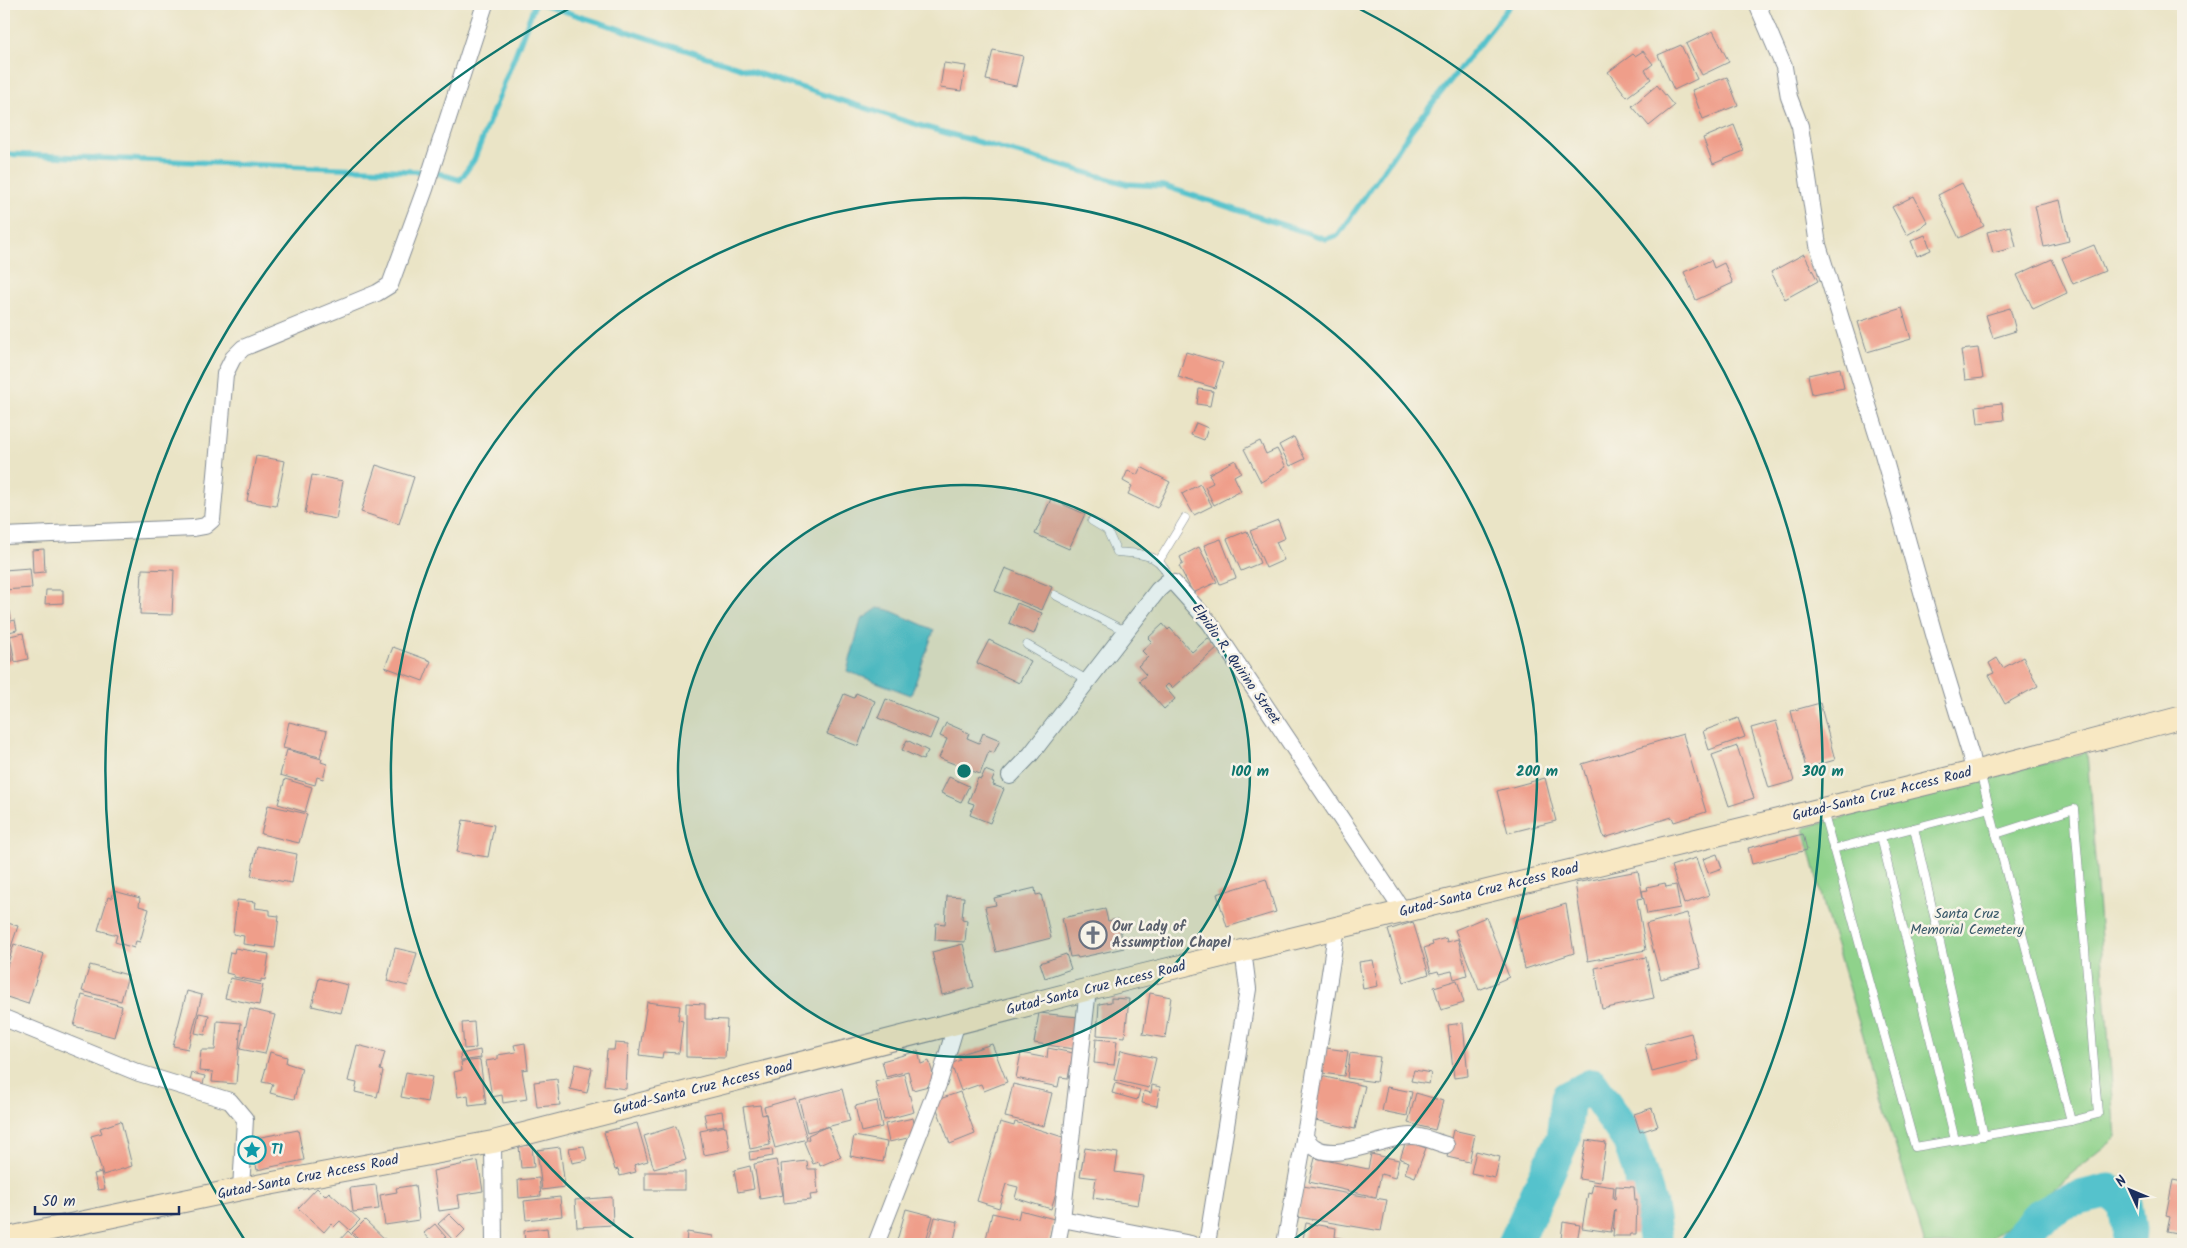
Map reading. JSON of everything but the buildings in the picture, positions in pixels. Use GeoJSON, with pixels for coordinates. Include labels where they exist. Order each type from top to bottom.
{"type":"FeatureCollection","features":[{"type":"Feature","properties":{"kind":"main road","name":"Gutad-Santa Cruz Access Road"},"geometry":{"type":"LineString","coordinates":[[4,1239],[241,1189],[493,1142],[1243,950],[1977,771],[2183,717]]}},
{"type":"Feature","properties":{"kind":"street"},"geometry":{"type":"LineString","coordinates":[[4,536],[205,526],[212,520],[225,374],[234,358],[243,348],[384,289],[390,284],[425,189],[485,4]]}},
{"type":"Feature","properties":{"kind":"street"},"geometry":{"type":"LineString","coordinates":[[1757,4],[1784,67],[1789,96],[1800,126],[1818,245],[1881,447],[1937,645],[1977,771]]}},
{"type":"Feature","properties":{"kind":"street"},"geometry":{"type":"LineString","coordinates":[[1010,776],[1031,754],[1158,590],[1167,582],[1170,583]]}},
{"type":"Feature","properties":{"kind":"street","name":"Elpidio R. Quirino Street"},"geometry":{"type":"LineString","coordinates":[[1170,583],[1178,585],[1210,623],[1403,911]]}},
{"type":"Feature","properties":{"kind":"street"},"geometry":{"type":"LineString","coordinates":[[1285,1244],[1337,928]]}},
{"type":"Feature","properties":{"kind":"street"},"geometry":{"type":"LineString","coordinates":[[1207,1244],[1248,988],[1243,950]]}},
{"type":"Feature","properties":{"kind":"street"},"geometry":{"type":"LineString","coordinates":[[1057,1244],[1062,1219],[1088,989]]}},
{"type":"Feature","properties":{"kind":"street"},"geometry":{"type":"LineString","coordinates":[[4,1018],[139,1074],[230,1101],[245,1119],[241,1189]]}},
{"type":"Feature","properties":{"kind":"street"},"geometry":{"type":"LineString","coordinates":[[876,1244],[938,1082],[958,1022]]}},
{"type":"Feature","properties":{"kind":"street"},"geometry":{"type":"LineString","coordinates":[[1304,1136],[1315,1148],[1327,1150],[1350,1151],[1387,1139],[1412,1136],[1446,1145]]}},
{"type":"Feature","properties":{"kind":"street"},"geometry":{"type":"LineString","coordinates":[[493,1142],[494,1244]]}},
{"type":"Feature","properties":{"kind":"street"},"geometry":{"type":"LineString","coordinates":[[1062,1219],[1191,1244]]}},
{"type":"Feature","properties":{"kind":"lane"},"geometry":{"type":"LineString","coordinates":[[1159,561],[1185,518]]}},
{"type":"Feature","properties":{"kind":"lane"},"geometry":{"type":"LineString","coordinates":[[1092,521],[1107,530],[1117,552],[1159,561],[1167,572],[1170,583]]}},
{"type":"Feature","properties":{"kind":"lane"},"geometry":{"type":"LineString","coordinates":[[1055,595],[1125,631]]}},
{"type":"Feature","properties":{"kind":"lane"},"geometry":{"type":"LineString","coordinates":[[1027,645],[1087,680]]}},
{"type":"Feature","properties":{"kind":"lane"},"geometry":{"type":"LineString","coordinates":[[1977,771],[1990,808],[2071,1121]]}},
{"type":"Feature","properties":{"kind":"lane"},"geometry":{"type":"LineString","coordinates":[[1833,849],[1990,808]]}},
{"type":"Feature","properties":{"kind":"lane"},"geometry":{"type":"LineString","coordinates":[[1822,809],[1915,1147],[2071,1121],[2098,1114],[2074,809],[1996,834]]}},
{"type":"Feature","properties":{"kind":"lane"},"geometry":{"type":"LineString","coordinates":[[1914,828],[1984,1136]]}},
{"type":"Feature","properties":{"kind":"lane"},"geometry":{"type":"LineString","coordinates":[[1881,837],[1955,1140]]}},
{"type":"Feature","properties":{"kind":"green space","name":"Santa Cruz Memorial Cemetery"},"geometry":{"type":"Polygon","coordinates":[[[2087,752],[2116,1138],[1984,1244],[1925,1244],[1825,909],[1804,828],[2087,752]]]}},
{"type":"Feature","properties":{"kind":"water"},"geometry":{"type":"Polygon","coordinates":[[[878,608],[889,610],[934,630],[911,695],[847,671],[861,620],[878,608]]]}},
{"type":"Feature","properties":{"kind":"waterway"},"geometry":{"type":"LineString","coordinates":[[4,154],[434,172],[460,180],[474,160],[535,4]]}},
{"type":"Feature","properties":{"kind":"waterway"},"geometry":{"type":"LineString","coordinates":[[542,4],[918,125],[1127,184],[1164,186],[1326,239],[1338,235],[1412,129],[1511,4]]}},
{"type":"Feature","properties":{"kind":"waterway"},"geometry":{"type":"LineString","coordinates":[[1515,1244],[1563,1138],[1568,1098],[1592,1086],[1630,1141],[1650,1206],[1656,1244]]}},
{"type":"Feature","properties":{"kind":"waterway"},"geometry":{"type":"LineString","coordinates":[[2014,1244],[2038,1217],[2067,1201],[2109,1191],[2125,1205],[2129,1229],[2128,1244]]}},
{"type":"Feature","properties":{"kind":"place","name":"Our Lady of Assumption Chapel"},"geometry":{"type":"Point","coordinates":[1093,935]}},
{"type":"Feature","properties":{"kind":"place","name":"T1"},"geometry":{"type":"Point","coordinates":[252,1150]}}]}
